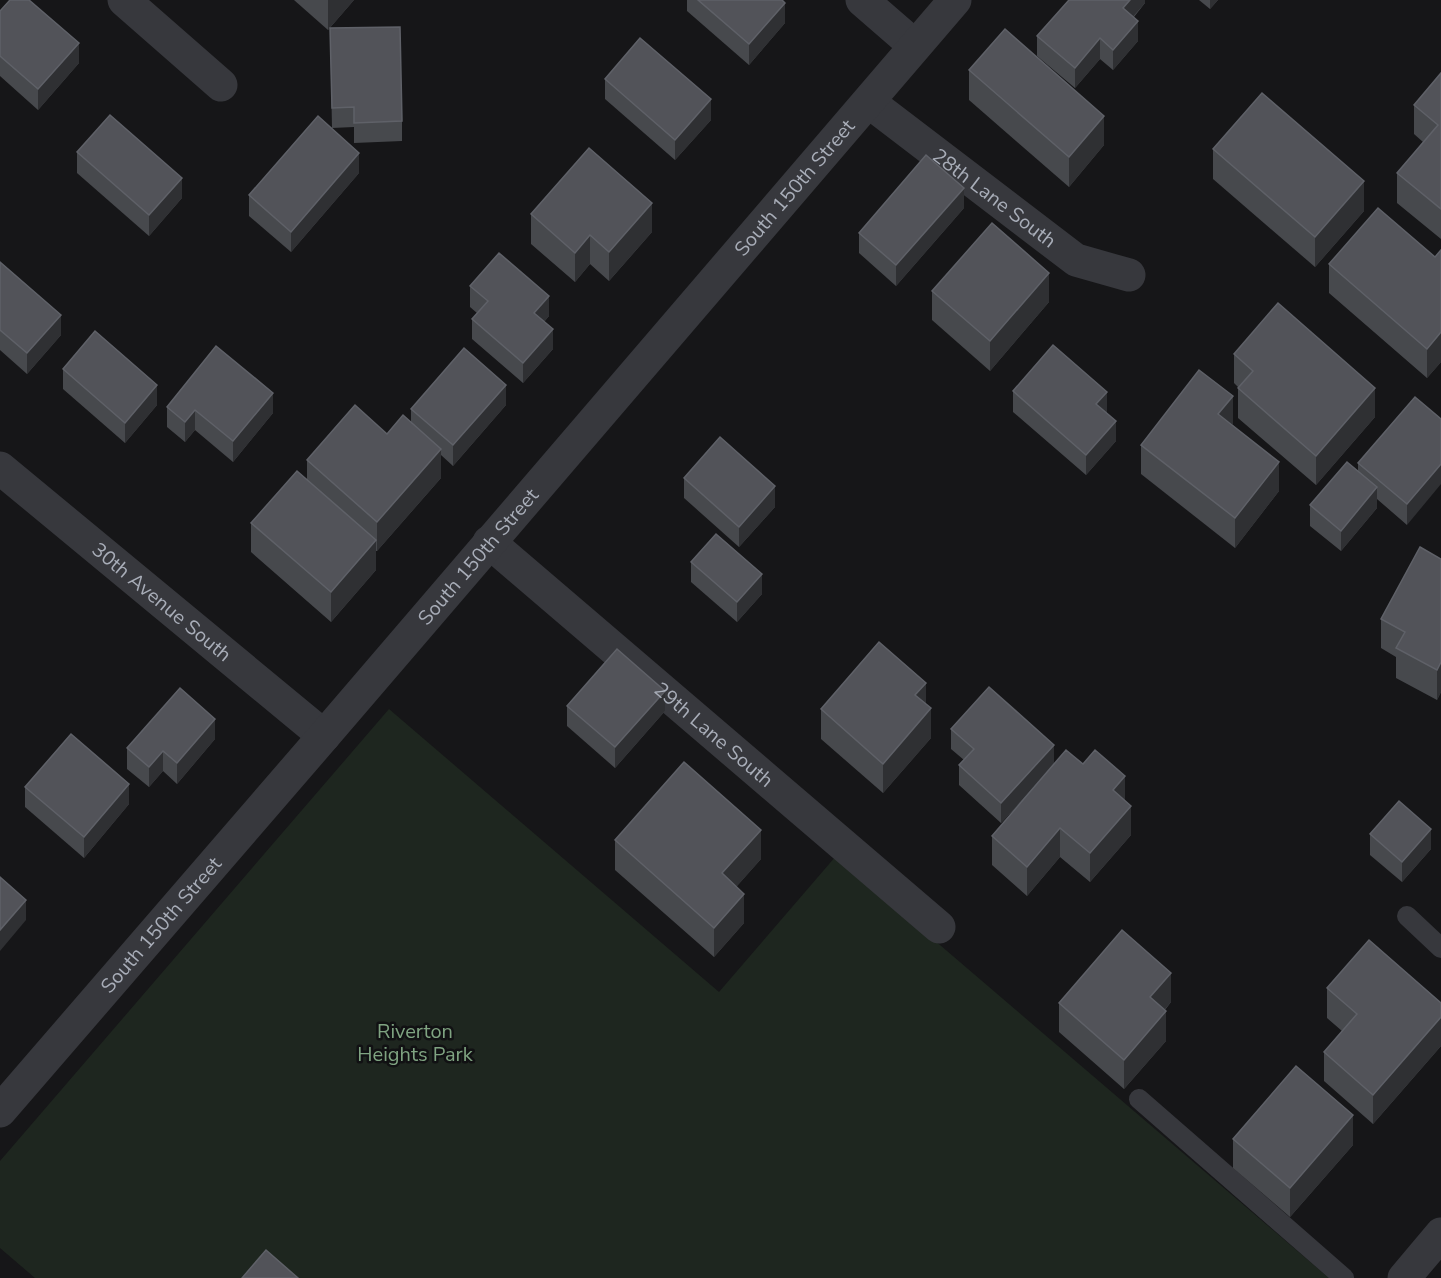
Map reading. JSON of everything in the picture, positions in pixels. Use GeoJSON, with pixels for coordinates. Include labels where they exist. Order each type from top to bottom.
{"type":"FeatureCollection","features":[{"type":"Feature","properties":{"kind":"street"},"geometry":{"type":"LineString","coordinates":[[124,0],[221,85]]}},
{"type":"Feature","properties":{"kind":"street"},"geometry":{"type":"LineString","coordinates":[[862,0],[915,46]]}},
{"type":"Feature","properties":{"kind":"street","name":"South 150th Street"},"geometry":{"type":"LineString","coordinates":[[0,1111],[955,0]]}},
{"type":"Feature","properties":{"kind":"street","name":"28th Lane South"},"geometry":{"type":"LineString","coordinates":[[869,102],[1076,260],[1129,275]]}},
{"type":"Feature","properties":{"kind":"street","name":"30th Avenue South"},"geometry":{"type":"LineString","coordinates":[[0,468],[324,736]]}},
{"type":"Feature","properties":{"kind":"street","name":"29th Lane South"},"geometry":{"type":"LineString","coordinates":[[489,542],[939,927]]}},
{"type":"Feature","properties":{"kind":"street"},"geometry":{"type":"LineString","coordinates":[[1404,1278],[1441,1234]]}},
{"type":"Feature","properties":{"kind":"lane"},"geometry":{"type":"LineString","coordinates":[[1407,916],[1441,948]]}},
{"type":"Feature","properties":{"kind":"lane"},"geometry":{"type":"LineString","coordinates":[[1139,1099],[1344,1278]]}},
{"type":"Feature","properties":{"kind":"green space","name":"Riverton Heights Park"},"geometry":{"type":"Polygon","coordinates":[[[389,709],[719,992],[836,856],[1329,1278],[35,1278],[0,1248],[0,1161],[389,709]]]}},
{"type":"Feature","properties":{"kind":"building"},"geometry":{"type":"Polygon","coordinates":[[[10,0],[29,0],[79,43],[38,89],[0,56],[0,11],[10,0]]]}},
{"type":"Feature","properties":{"kind":"building"},"geometry":{"type":"Polygon","coordinates":[[[698,0],[782,0],[785,3],[749,44],[698,0]]]}},
{"type":"Feature","properties":{"kind":"building"},"geometry":{"type":"Polygon","coordinates":[[[1069,0],[1130,0],[1123,8],[1138,21],[1113,50],[1100,38],[1075,68],[1037,36],[1069,0]]]}},
{"type":"Feature","properties":{"kind":"building"},"geometry":{"type":"Polygon","coordinates":[[[400,27],[402,121],[354,123],[354,107],[332,108],[330,28],[400,27]]]}},
{"type":"Feature","properties":{"kind":"building"},"geometry":{"type":"Polygon","coordinates":[[[1005,29],[1104,116],[1069,157],[969,70],[1005,29]]]}},
{"type":"Feature","properties":{"kind":"building"},"geometry":{"type":"Polygon","coordinates":[[[640,38],[711,99],[675,140],[605,79],[640,38]]]}},
{"type":"Feature","properties":{"kind":"building"},"geometry":{"type":"Polygon","coordinates":[[[1441,73],[1441,209],[1397,173],[1438,125],[1414,105],[1441,73]]]}},
{"type":"Feature","properties":{"kind":"building"},"geometry":{"type":"Polygon","coordinates":[[[1262,93],[1364,181],[1315,237],[1213,149],[1262,93]]]}},
{"type":"Feature","properties":{"kind":"building"},"geometry":{"type":"Polygon","coordinates":[[[110,115],[182,178],[149,215],[77,152],[110,115]]]}},
{"type":"Feature","properties":{"kind":"building"},"geometry":{"type":"Polygon","coordinates":[[[318,116],[359,153],[291,232],[249,195],[318,116]]]}},
{"type":"Feature","properties":{"kind":"building"},"geometry":{"type":"Polygon","coordinates":[[[589,148],[652,203],[609,252],[590,235],[575,253],[531,214],[589,148]]]}},
{"type":"Feature","properties":{"kind":"building"},"geometry":{"type":"Polygon","coordinates":[[[926,155],[964,188],[896,265],[859,233],[926,155]]]}},
{"type":"Feature","properties":{"kind":"building"},"geometry":{"type":"Polygon","coordinates":[[[1378,208],[1435,257],[1441,250],[1441,332],[1427,349],[1329,264],[1378,208]]]}},
{"type":"Feature","properties":{"kind":"building"},"geometry":{"type":"Polygon","coordinates":[[[992,223],[1049,273],[990,341],[932,291],[992,223]]]}},
{"type":"Feature","properties":{"kind":"building"},"geometry":{"type":"Polygon","coordinates":[[[499,253],[549,296],[534,313],[553,329],[523,363],[472,319],[488,301],[470,286],[499,253]]]}},
{"type":"Feature","properties":{"kind":"building"},"geometry":{"type":"Polygon","coordinates":[[[0,262],[61,315],[27,353],[0,330],[0,262]]]}},
{"type":"Feature","properties":{"kind":"building"},"geometry":{"type":"Polygon","coordinates":[[[1278,303],[1375,388],[1316,456],[1238,388],[1253,371],[1234,354],[1278,303]]]}},
{"type":"Feature","properties":{"kind":"building"},"geometry":{"type":"Polygon","coordinates":[[[95,331],[157,385],[125,423],[63,369],[95,331]]]}},
{"type":"Feature","properties":{"kind":"building"},"geometry":{"type":"Polygon","coordinates":[[[1053,345],[1107,392],[1096,404],[1116,421],[1086,455],[1013,391],[1053,345]]]}},
{"type":"Feature","properties":{"kind":"building"},"geometry":{"type":"Polygon","coordinates":[[[216,346],[273,393],[233,441],[195,410],[185,422],[167,407],[216,346]]]}},
{"type":"Feature","properties":{"kind":"building"},"geometry":{"type":"Polygon","coordinates":[[[464,348],[506,385],[453,445],[411,409],[464,348]]]}},
{"type":"Feature","properties":{"kind":"building"},"geometry":{"type":"Polygon","coordinates":[[[1199,370],[1233,396],[1218,414],[1279,462],[1235,518],[1141,445],[1199,370]]]}},
{"type":"Feature","properties":{"kind":"building"},"geometry":{"type":"Polygon","coordinates":[[[1415,397],[1441,419],[1441,464],[1407,504],[1358,463],[1415,397]]]}},
{"type":"Feature","properties":{"kind":"building"},"geometry":{"type":"Polygon","coordinates":[[[355,405],[387,434],[403,415],[441,449],[377,522],[307,460],[355,405]]]}},
{"type":"Feature","properties":{"kind":"building"},"geometry":{"type":"Polygon","coordinates":[[[720,437],[775,486],[739,527],[684,478],[720,437]]]}},
{"type":"Feature","properties":{"kind":"building"},"geometry":{"type":"Polygon","coordinates":[[[1347,462],[1377,487],[1341,531],[1310,505],[1347,462]]]}},
{"type":"Feature","properties":{"kind":"building"},"geometry":{"type":"Polygon","coordinates":[[[297,471],[376,540],[331,592],[251,523],[297,471]]]}},
{"type":"Feature","properties":{"kind":"building"},"geometry":{"type":"Polygon","coordinates":[[[716,534],[762,574],[737,602],[691,562],[716,534]]]}},
{"type":"Feature","properties":{"kind":"building"},"geometry":{"type":"Polygon","coordinates":[[[1420,547],[1441,559],[1441,662],[1437,670],[1396,648],[1405,632],[1381,619],[1420,547]]]}},
{"type":"Feature","properties":{"kind":"building"},"geometry":{"type":"Polygon","coordinates":[[[879,642],[926,683],[915,695],[931,708],[883,764],[821,709],[879,642]]]}},
{"type":"Feature","properties":{"kind":"building"},"geometry":{"type":"Polygon","coordinates":[[[617,649],[665,691],[615,747],[567,706],[617,649]]]}},
{"type":"Feature","properties":{"kind":"building"},"geometry":{"type":"Polygon","coordinates":[[[989,687],[1054,745],[1001,803],[959,765],[974,749],[951,729],[989,687]]]}},
{"type":"Feature","properties":{"kind":"building"},"geometry":{"type":"Polygon","coordinates":[[[180,688],[215,719],[177,763],[163,751],[149,767],[127,748],[180,688]]]}},
{"type":"Feature","properties":{"kind":"building"},"geometry":{"type":"Polygon","coordinates":[[[71,734],[129,784],[84,837],[25,787],[71,734]]]}},
{"type":"Feature","properties":{"kind":"building"},"geometry":{"type":"Polygon","coordinates":[[[1066,750],[1083,764],[1095,750],[1125,776],[1113,790],[1131,806],[1090,853],[1060,828],[1027,867],[992,836],[1066,750]]]}},
{"type":"Feature","properties":{"kind":"building"},"geometry":{"type":"Polygon","coordinates":[[[684,762],[761,830],[722,873],[744,894],[714,928],[615,840],[684,762]]]}},
{"type":"Feature","properties":{"kind":"building"},"geometry":{"type":"Polygon","coordinates":[[[1399,801],[1431,829],[1402,862],[1370,834],[1399,801]]]}},
{"type":"Feature","properties":{"kind":"building"},"geometry":{"type":"Polygon","coordinates":[[[0,877],[26,900],[0,930],[0,877]]]}},
{"type":"Feature","properties":{"kind":"building"},"geometry":{"type":"Polygon","coordinates":[[[1122,930],[1171,973],[1150,997],[1166,1011],[1124,1060],[1059,1003],[1122,930]]]}},
{"type":"Feature","properties":{"kind":"building"},"geometry":{"type":"Polygon","coordinates":[[[1369,940],[1441,1003],[1441,1017],[1373,1095],[1324,1052],[1357,1014],[1327,988],[1369,940]]]}},
{"type":"Feature","properties":{"kind":"building"},"geometry":{"type":"Polygon","coordinates":[[[1296,1066],[1353,1115],[1290,1188],[1233,1139],[1296,1066]]]}},
{"type":"Feature","properties":{"kind":"building"},"geometry":{"type":"Polygon","coordinates":[[[266,1250],[298,1278],[242,1278],[266,1250]]]}}]}
